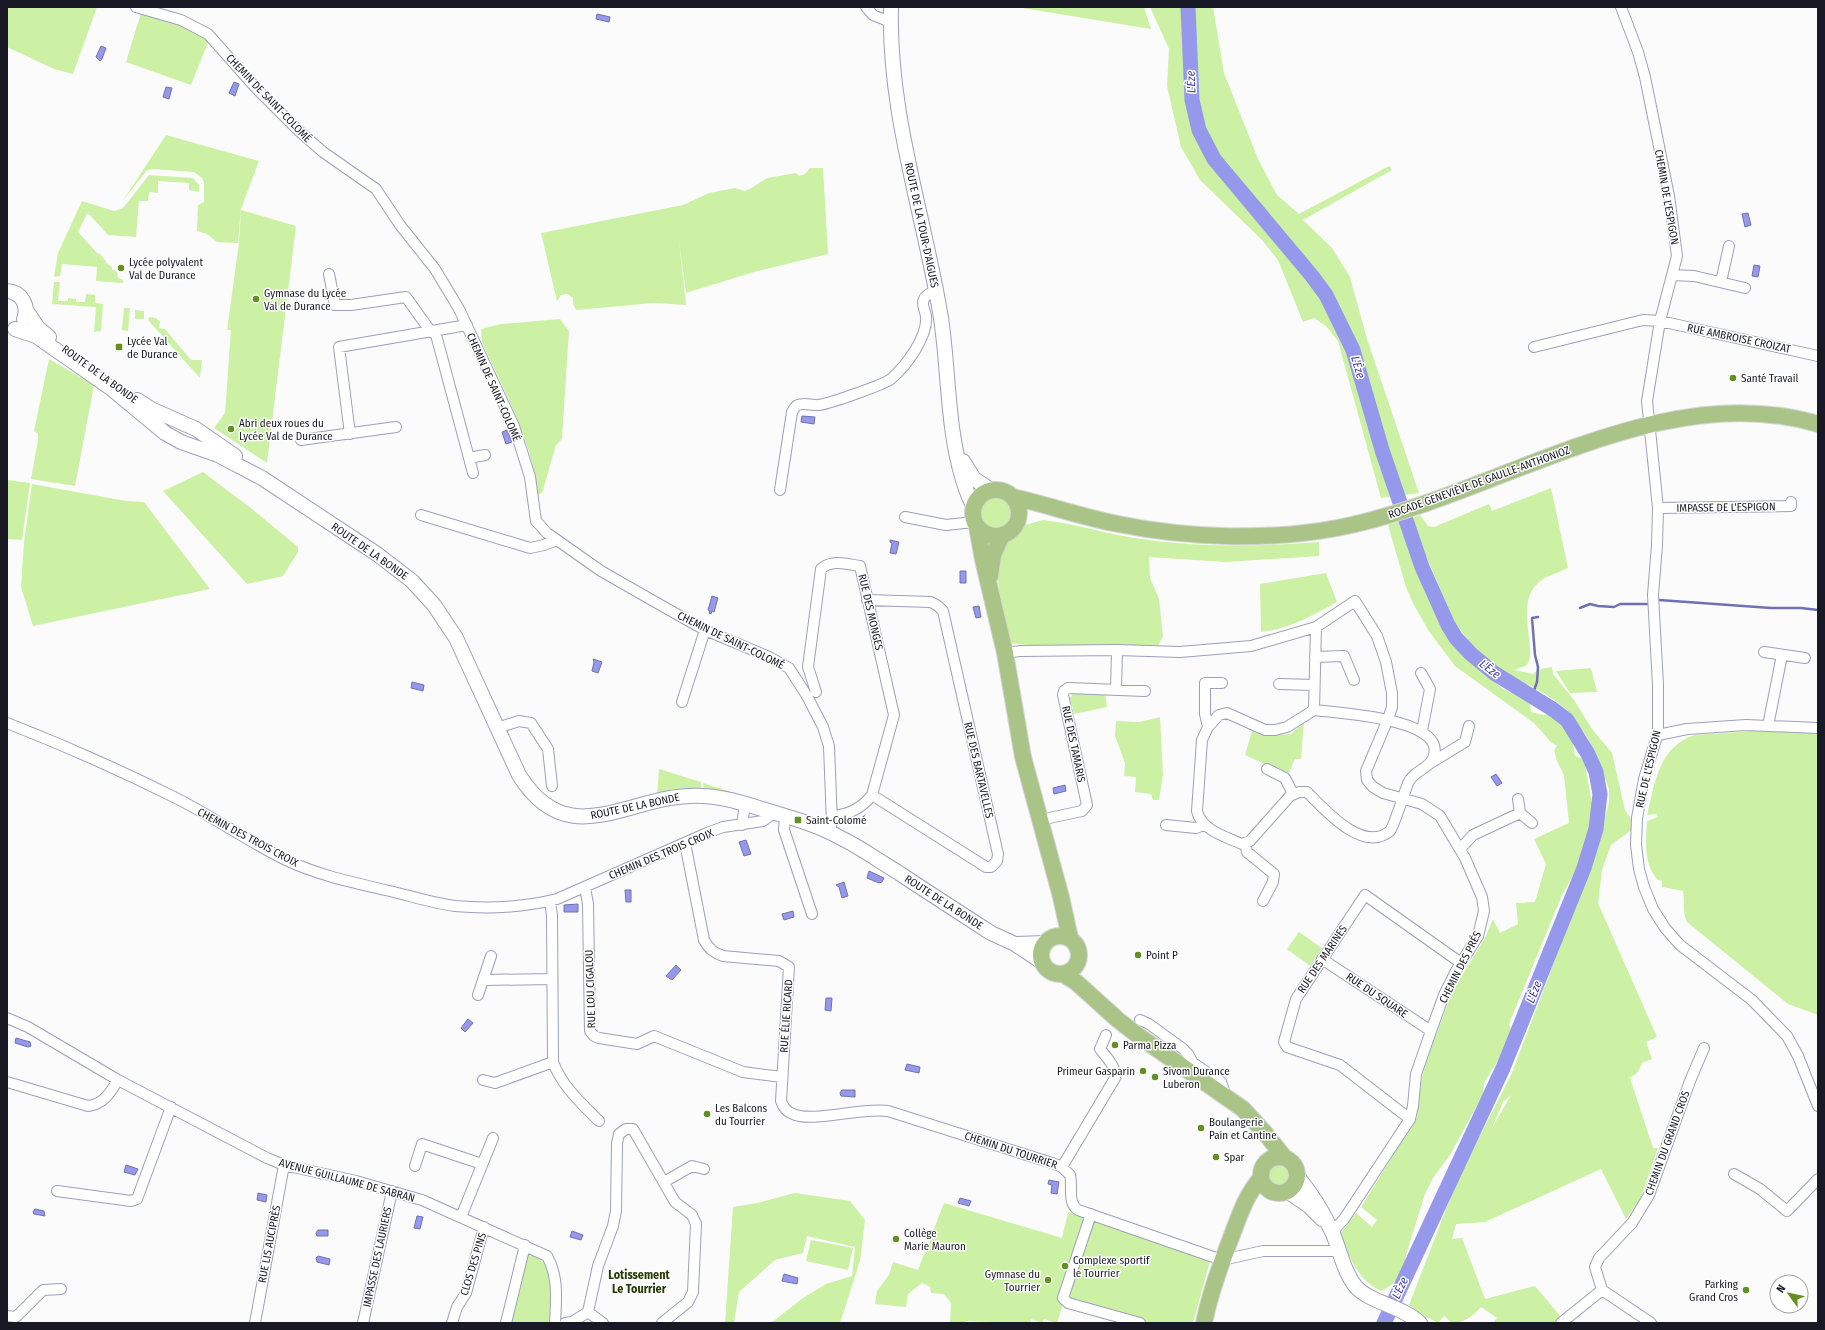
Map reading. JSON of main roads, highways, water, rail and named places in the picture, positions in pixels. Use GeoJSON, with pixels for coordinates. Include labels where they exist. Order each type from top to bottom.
{"type":"FeatureCollection","features":[{"type":"Feature","properties":{"kind":"main road","name":"ROUTE DE LA TOUR-D'AIGUES"},"geometry":{"type":"LineString","coordinates":[[891,7],[890,22],[897,100],[944,335],[954,442],[958,463],[969,499],[973,505]]}},
{"type":"Feature","properties":{"kind":"main road","name":"ROUTE DE LA BONDE"},"geometry":{"type":"LineString","coordinates":[[7,291],[16,293],[20,297],[26,306],[26,310],[31,319],[44,334],[144,405],[206,435],[262,478],[397,568],[421,590],[446,622],[456,638],[519,775],[528,789],[539,801],[551,808],[574,816],[586,817],[603,815],[655,800],[683,796],[712,797],[745,804],[779,814],[828,832],[866,852],[990,932],[1015,944],[1042,962]]}},
{"type":"Feature","properties":{"kind":"main road"},"geometry":{"type":"LineString","coordinates":[[11,329],[21,324],[25,318],[26,310]]}},
{"type":"Feature","properties":{"kind":"main road","name":"ROUTE DE LA BONDE"},"geometry":{"type":"LineString","coordinates":[[11,329],[30,333],[48,344],[112,389],[172,438],[218,455],[262,478]]}},
{"type":"Feature","properties":{"kind":"main road","name":"ROCADE GENEVIÈVE DE GAULLE-ANTHONIOZ"},"geometry":{"type":"LineString","coordinates":[[1013,496],[1067,512],[1152,530],[1237,536],[1304,533],[1337,528],[1372,520],[1437,500],[1557,453],[1595,440],[1670,421],[1699,415],[1748,412],[1770,414],[1818,424]]}},
{"type":"Feature","properties":{"kind":"main road","name":"ROUTE DE LA TOUR-D'AIGUES"},"geometry":{"type":"LineString","coordinates":[[954,442],[966,468],[974,479],[991,490]]}},
{"type":"Feature","properties":{"kind":"main road"},"geometry":{"type":"LineString","coordinates":[[976,525],[988,535],[1002,535],[1012,530],[1018,520],[1019,508],[1013,496],[1003,490],[991,490],[983,493],[977,498],[973,505],[972,511],[1005,653],[1021,750],[1061,897],[1070,938],[1077,945],[1079,960],[1104,1007]]}},
{"type":"Feature","properties":{"kind":"main road","name":"ROCADE GENEVIÈVE DE GAULLE-ANTHONIOZ"},"geometry":{"type":"LineString","coordinates":[[1018,520],[1041,512],[1067,512]]}},
{"type":"Feature","properties":{"kind":"main road"},"geometry":{"type":"LineString","coordinates":[[989,586],[993,555],[1002,535]]}},
{"type":"Feature","properties":{"kind":"main road"},"geometry":{"type":"LineString","coordinates":[[1061,897],[1060,914],[1049,940],[1042,949],[1042,962],[1048,970],[1057,974],[1063,974],[1073,970],[1079,960]]}},
{"type":"Feature","properties":{"kind":"main road"},"geometry":{"type":"LineString","coordinates":[[1049,940],[1059,936],[1070,938]]}},
{"type":"Feature","properties":{"kind":"main road","name":"ROUTE DE LA BONDE"},"geometry":{"type":"LineString","coordinates":[[1015,944],[1049,940]]}},
{"type":"Feature","properties":{"kind":"main road"},"geometry":{"type":"LineString","coordinates":[[1063,974],[1076,982],[1146,1041],[1226,1096],[1248,1114],[1284,1157],[1294,1164],[1298,1176],[1315,1198],[1330,1228],[1347,1271],[1354,1284],[1361,1291],[1405,1312],[1420,1323]]}},
{"type":"Feature","properties":{"kind":"main road"},"geometry":{"type":"LineString","coordinates":[[1259,1126],[1265,1146],[1263,1172],[1268,1189],[1281,1192],[1309,1206],[1330,1228]]}},
{"type":"Feature","properties":{"kind":"main road"},"geometry":{"type":"LineString","coordinates":[[1204,1323],[1211,1292],[1234,1231],[1239,1213],[1273,1158],[1284,1157]]}},
{"type":"Feature","properties":{"kind":"main road"},"geometry":{"type":"LineString","coordinates":[[1234,1231],[1242,1217],[1258,1200],[1292,1188],[1298,1176]]}},
{"type":"Feature","properties":{"kind":"water"},"geometry":{"type":"Polygon","coordinates":[[[597,14],[610,17],[609,22],[596,19],[597,14]]]}},
{"type":"Feature","properties":{"kind":"water"},"geometry":{"type":"Polygon","coordinates":[[[101,46],[106,48],[100,61],[96,57],[101,46]]]}},
{"type":"Feature","properties":{"kind":"water"},"geometry":{"type":"Polygon","coordinates":[[[234,82],[239,84],[235,96],[229,93],[234,82]]]}},
{"type":"Feature","properties":{"kind":"water"},"geometry":{"type":"Polygon","coordinates":[[[166,87],[172,88],[169,99],[163,97],[166,87]]]}},
{"type":"Feature","properties":{"kind":"water"},"geometry":{"type":"Polygon","coordinates":[[[1748,213],[1751,225],[1745,227],[1742,214],[1748,213]]]}},
{"type":"Feature","properties":{"kind":"water"},"geometry":{"type":"Polygon","coordinates":[[[1754,265],[1760,266],[1758,277],[1752,276],[1754,265]]]}},
{"type":"Feature","properties":{"kind":"water"},"geometry":{"type":"Polygon","coordinates":[[[802,416],[815,417],[814,424],[801,422],[802,416]]]}},
{"type":"Feature","properties":{"kind":"water"},"geometry":{"type":"Polygon","coordinates":[[[507,430],[512,442],[506,444],[502,432],[507,430]]]}},
{"type":"Feature","properties":{"kind":"water"},"geometry":{"type":"Polygon","coordinates":[[[890,540],[899,542],[896,554],[890,553],[892,543],[890,540]]]}},
{"type":"Feature","properties":{"kind":"water"},"geometry":{"type":"Polygon","coordinates":[[[960,571],[966,571],[966,583],[960,583],[960,571]]]}},
{"type":"Feature","properties":{"kind":"water"},"geometry":{"type":"Polygon","coordinates":[[[712,596],[718,598],[714,612],[712,611],[711,614],[708,610],[712,596]]]}},
{"type":"Feature","properties":{"kind":"water"},"geometry":{"type":"Polygon","coordinates":[[[979,606],[981,617],[976,618],[973,607],[979,606]]]}},
{"type":"Feature","properties":{"kind":"water"},"geometry":{"type":"Polygon","coordinates":[[[593,659],[602,662],[598,673],[592,671],[594,662],[593,659]]]}},
{"type":"Feature","properties":{"kind":"water"},"geometry":{"type":"Polygon","coordinates":[[[412,682],[424,685],[423,691],[411,688],[412,682]]]}},
{"type":"Feature","properties":{"kind":"water"},"geometry":{"type":"Polygon","coordinates":[[[1496,774],[1502,783],[1497,786],[1491,777],[1496,774]]]}},
{"type":"Feature","properties":{"kind":"water"},"geometry":{"type":"Polygon","coordinates":[[[1065,785],[1066,791],[1054,794],[1053,788],[1065,785]]]}},
{"type":"Feature","properties":{"kind":"water"},"geometry":{"type":"Polygon","coordinates":[[[746,840],[751,854],[744,856],[739,842],[746,840]]]}},
{"type":"Feature","properties":{"kind":"water"},"geometry":{"type":"Polygon","coordinates":[[[869,871],[884,878],[882,882],[879,883],[867,878],[869,871]]]}},
{"type":"Feature","properties":{"kind":"water"},"geometry":{"type":"Polygon","coordinates":[[[844,882],[848,896],[842,898],[839,887],[836,885],[844,882]]]}},
{"type":"Feature","properties":{"kind":"water"},"geometry":{"type":"Polygon","coordinates":[[[625,890],[631,890],[631,902],[626,902],[625,890]]]}},
{"type":"Feature","properties":{"kind":"water"},"geometry":{"type":"Polygon","coordinates":[[[578,904],[578,912],[564,912],[564,905],[578,904]]]}},
{"type":"Feature","properties":{"kind":"water"},"geometry":{"type":"Polygon","coordinates":[[[793,911],[794,917],[784,920],[782,914],[793,911]]]}},
{"type":"Feature","properties":{"kind":"water"},"geometry":{"type":"Polygon","coordinates":[[[676,965],[681,970],[672,980],[666,976],[676,965]]]}},
{"type":"Feature","properties":{"kind":"water"},"geometry":{"type":"Polygon","coordinates":[[[826,998],[832,998],[831,1011],[825,1010],[826,998]]]}},
{"type":"Feature","properties":{"kind":"water"},"geometry":{"type":"Polygon","coordinates":[[[468,1019],[473,1023],[465,1032],[461,1028],[468,1019]]]}},
{"type":"Feature","properties":{"kind":"water"},"geometry":{"type":"Polygon","coordinates":[[[16,1038],[30,1042],[31,1046],[28,1047],[15,1043],[16,1038]]]}},
{"type":"Feature","properties":{"kind":"water"},"geometry":{"type":"Polygon","coordinates":[[[907,1064],[920,1067],[919,1073],[905,1070],[907,1064]]]}},
{"type":"Feature","properties":{"kind":"water"},"geometry":{"type":"Polygon","coordinates":[[[842,1090],[855,1090],[855,1097],[841,1096],[840,1093],[842,1090]]]}},
{"type":"Feature","properties":{"kind":"water"},"geometry":{"type":"Polygon","coordinates":[[[126,1165],[138,1169],[135,1175],[124,1172],[126,1165]]]}},
{"type":"Feature","properties":{"kind":"water"},"geometry":{"type":"Polygon","coordinates":[[[1049,1180],[1059,1182],[1057,1194],[1051,1193],[1052,1185],[1048,1184],[1049,1180]]]}},
{"type":"Feature","properties":{"kind":"water"},"geometry":{"type":"Polygon","coordinates":[[[258,1193],[267,1195],[266,1202],[257,1200],[258,1193]]]}},
{"type":"Feature","properties":{"kind":"water"},"geometry":{"type":"Polygon","coordinates":[[[960,1198],[971,1201],[969,1206],[958,1203],[960,1198]]]}},
{"type":"Feature","properties":{"kind":"water"},"geometry":{"type":"Polygon","coordinates":[[[35,1209],[44,1211],[45,1216],[34,1214],[33,1212],[35,1209]]]}},
{"type":"Feature","properties":{"kind":"water"},"geometry":{"type":"Polygon","coordinates":[[[417,1216],[423,1217],[420,1229],[414,1228],[417,1216]]]}},
{"type":"Feature","properties":{"kind":"water"},"geometry":{"type":"Polygon","coordinates":[[[318,1230],[328,1230],[328,1236],[317,1236],[316,1233],[318,1230]]]}},
{"type":"Feature","properties":{"kind":"water"},"geometry":{"type":"Polygon","coordinates":[[[572,1231],[583,1235],[581,1240],[570,1237],[572,1231]]]}},
{"type":"Feature","properties":{"kind":"water"},"geometry":{"type":"Polygon","coordinates":[[[318,1256],[330,1259],[329,1265],[317,1262],[316,1258],[318,1256]]]}},
{"type":"Feature","properties":{"kind":"water"},"geometry":{"type":"Polygon","coordinates":[[[784,1274],[798,1278],[797,1284],[782,1281],[784,1274]]]}},
{"type":"Feature","properties":{"kind":"waterway","name":"L'Èze"},"geometry":{"type":"LineString","coordinates":[[1188,7],[1192,100],[1199,130],[1214,159],[1312,276],[1326,295],[1353,350],[1382,450],[1422,567],[1448,625],[1456,638],[1471,654],[1494,673],[1554,710],[1567,720],[1588,754],[1596,772],[1600,794],[1596,829],[1584,868],[1503,1068],[1384,1323]]}},
{"type":"Feature","properties":{"kind":"waterway"},"geometry":{"type":"LineString","coordinates":[[1659,600],[1818,610]]}},
{"type":"Feature","properties":{"kind":"waterway"},"geometry":{"type":"LineString","coordinates":[[1580,608],[1590,604],[1614,607],[1620,604],[1647,604]]}},
{"type":"Feature","properties":{"kind":"waterway"},"geometry":{"type":"LineString","coordinates":[[1532,696],[1537,682],[1538,667],[1535,655],[1532,618],[1538,617]]}},
{"type":"Feature","properties":{"kind":"place","name":"Lycée polyvalent Val de Durance"},"geometry":{"type":"Point","coordinates":[121,268]}},
{"type":"Feature","properties":{"kind":"place","name":"Gymnase du Lycée Val de Durance"},"geometry":{"type":"Point","coordinates":[256,299]}},
{"type":"Feature","properties":{"kind":"place","name":"Lycée Val de Durance"},"geometry":{"type":"Point","coordinates":[119,347]}},
{"type":"Feature","properties":{"kind":"place","name":"Santé Travail"},"geometry":{"type":"Point","coordinates":[1733,378]}},
{"type":"Feature","properties":{"kind":"place","name":"Abri deux roues du Lycée Val de Durance"},"geometry":{"type":"Point","coordinates":[231,429]}},
{"type":"Feature","properties":{"kind":"place","name":"Saint-Colomé"},"geometry":{"type":"Point","coordinates":[798,820]}},
{"type":"Feature","properties":{"kind":"place","name":"Point P"},"geometry":{"type":"Point","coordinates":[1138,955]}},
{"type":"Feature","properties":{"kind":"place","name":"Parma Pizza"},"geometry":{"type":"Point","coordinates":[1115,1045]}},
{"type":"Feature","properties":{"kind":"place","name":"Primeur Gasparin"},"geometry":{"type":"Point","coordinates":[1143,1071]}},
{"type":"Feature","properties":{"kind":"place","name":"Sivom Durance Luberon"},"geometry":{"type":"Point","coordinates":[1155,1077]}},
{"type":"Feature","properties":{"kind":"place","name":"Les Balcons du Tourrier"},"geometry":{"type":"Point","coordinates":[707,1114]}},
{"type":"Feature","properties":{"kind":"place","name":"Boulangerie Pain et Cantine"},"geometry":{"type":"Point","coordinates":[1201,1128]}},
{"type":"Feature","properties":{"kind":"place","name":"Spar"},"geometry":{"type":"Point","coordinates":[1216,1157]}},
{"type":"Feature","properties":{"kind":"place","name":"Collège Marie Mauron"},"geometry":{"type":"Point","coordinates":[896,1239]}},
{"type":"Feature","properties":{"kind":"place","name":"Complexe sportif le Tourrier"},"geometry":{"type":"Point","coordinates":[1065,1266]}},
{"type":"Feature","properties":{"kind":"place","name":"Gymnase du Tourrier"},"geometry":{"type":"Point","coordinates":[1048,1280]}},
{"type":"Feature","properties":{"kind":"place","name":"Parking Grand Cros"},"geometry":{"type":"Point","coordinates":[1746,1290]}},
{"type":"Feature","properties":{"kind":"district","name":"Lotissement Le Tourrier"},"geometry":{"type":"Point","coordinates":[639,1282]}}]}
